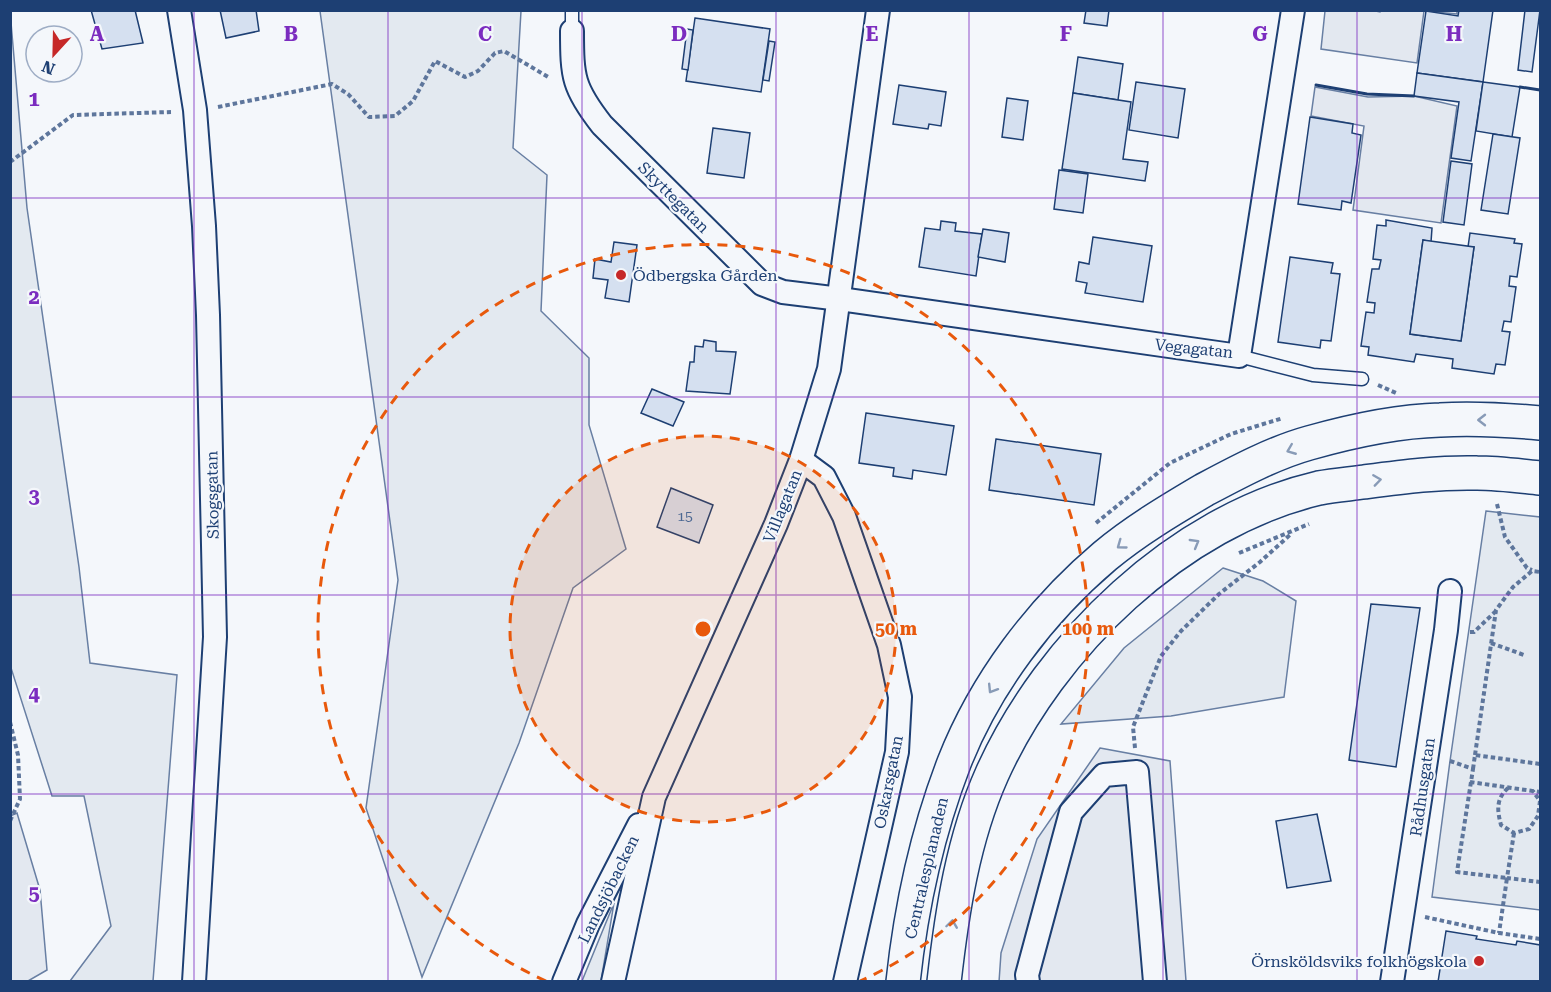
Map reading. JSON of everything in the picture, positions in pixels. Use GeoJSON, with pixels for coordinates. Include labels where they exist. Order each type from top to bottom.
{"type":"FeatureCollection","features":[{"type":"Feature","properties":{"kind":"highway","name":"Centralesplanaden"},"geometry":{"type":"LineString","coordinates":[[903,981],[918,885],[935,817],[955,762],[982,706],[1016,651],[1054,605],[1105,556],[1169,510],[1234,473],[1307,444],[1371,429],[1438,420],[1504,420],[1540,423]]}},
{"type":"Feature","properties":{"kind":"highway"},"geometry":{"type":"LineString","coordinates":[[944,981],[956,892],[970,835],[991,775],[1018,723],[1051,674],[1085,633],[1131,588],[1185,548],[1249,511],[1319,488],[1415,475],[1478,472],[1540,478]]}},
{"type":"Feature","properties":{"kind":"street","name":"Skogsgatan"},"geometry":{"type":"LineString","coordinates":[[179,10],[195,110],[204,226],[215,637],[194,981]]}},
{"type":"Feature","properties":{"kind":"street","name":"Villagatan"},"geometry":{"type":"LineString","coordinates":[[613,981],[654,797],[776,524],[801,460],[830,369],[878,10]]}},
{"type":"Feature","properties":{"kind":"street","name":"Vegagatan"},"geometry":{"type":"LineString","coordinates":[[840,298],[1239,356],[1293,10]]}},
{"type":"Feature","properties":{"kind":"street","name":"Skyttegatan"},"geometry":{"type":"LineString","coordinates":[[572,21],[575,83],[583,101],[602,125],[762,284],[783,292],[840,298]]}},
{"type":"Feature","properties":{"kind":"street","name":"Oskarsgatan"},"geometry":{"type":"LineString","coordinates":[[801,460],[824,477],[844,516],[889,645],[900,697],[897,752],[845,981]]}},
{"type":"Feature","properties":{"kind":"street","name":"Rådhusgatan"},"geometry":{"type":"LineString","coordinates":[[1392,981],[1450,591]]}},
{"type":"Feature","properties":{"kind":"street"},"geometry":{"type":"LineString","coordinates":[[1028,981],[1027,975],[1071,812],[1104,775],[1137,772],[1155,981]]}},
{"type":"Feature","properties":{"kind":"street","name":"Landsjöbacken"},"geometry":{"type":"LineString","coordinates":[[564,981],[588,924],[654,797]]}},
{"type":"Feature","properties":{"kind":"lane"},"geometry":{"type":"LineString","coordinates":[[1239,356],[1313,375],[1362,379]]}},
{"type":"Feature","properties":{"kind":"path"},"geometry":{"type":"LineString","coordinates":[[10,162],[73,115],[150,114],[195,110],[332,84],[348,94],[369,117],[395,116],[413,101],[435,61],[465,77],[478,71],[495,53],[504,51],[550,78],[575,83]]}},
{"type":"Feature","properties":{"kind":"path"},"geometry":{"type":"LineString","coordinates":[[1362,379],[1400,395]]}},
{"type":"Feature","properties":{"kind":"path"},"geometry":{"type":"LineString","coordinates":[[1487,503],[1508,506]]}},
{"type":"Feature","properties":{"kind":"path"},"geometry":{"type":"LineString","coordinates":[[1497,504],[1505,537],[1527,568],[1540,572]]}},
{"type":"Feature","properties":{"kind":"path"},"geometry":{"type":"LineString","coordinates":[[1234,555],[1319,520]]}},
{"type":"Feature","properties":{"kind":"path"},"geometry":{"type":"LineString","coordinates":[[1137,772],[1133,727],[1161,656],[1181,631],[1219,594],[1260,562],[1294,530]]}},
{"type":"Feature","properties":{"kind":"path"},"geometry":{"type":"LineString","coordinates":[[1446,630],[1474,632],[1496,610],[1513,587],[1532,571]]}},
{"type":"Feature","properties":{"kind":"path"},"geometry":{"type":"LineString","coordinates":[[1496,610],[1457,872],[1540,882]]}},
{"type":"Feature","properties":{"kind":"path"},"geometry":{"type":"LineString","coordinates":[[1491,643],[1524,655]]}},
{"type":"Feature","properties":{"kind":"path"},"geometry":{"type":"LineString","coordinates":[[10,722],[18,755],[20,799],[10,821]]}},
{"type":"Feature","properties":{"kind":"path"},"geometry":{"type":"LineString","coordinates":[[1475,755],[1540,764]]}},
{"type":"Feature","properties":{"kind":"path"},"geometry":{"type":"LineString","coordinates":[[1450,761],[1473,769]]}},
{"type":"Feature","properties":{"kind":"path"},"geometry":{"type":"LineString","coordinates":[[1470,782],[1540,792]]}},
{"type":"Feature","properties":{"kind":"path"},"geometry":{"type":"LineString","coordinates":[[1508,788],[1501,794],[1497,810],[1501,825],[1514,833],[1529,829],[1538,816],[1540,801],[1533,791]]}},
{"type":"Feature","properties":{"kind":"path"},"geometry":{"type":"LineString","coordinates":[[1498,933],[1514,833]]}},
{"type":"Feature","properties":{"kind":"path"},"geometry":{"type":"LineString","coordinates":[[1404,912],[1498,933],[1540,939]]}},
{"type":"Feature","properties":{"kind":"shaded area"},"geometry":{"type":"Polygon","coordinates":[[[1371,10],[1380,12],[1382,10],[1457,11],[1457,14],[1424,11],[1417,63],[1321,49],[1325,11],[1371,10]]]}},
{"type":"Feature","properties":{"kind":"shaded area"},"geometry":{"type":"Polygon","coordinates":[[[10,11],[27,208],[79,567],[90,663],[177,675],[153,981],[70,981],[111,926],[84,796],[52,796],[11,668],[10,11]]]}},
{"type":"Feature","properties":{"kind":"shaded area"},"geometry":{"type":"Polygon","coordinates":[[[320,11],[521,11],[513,148],[547,175],[541,311],[589,358],[589,425],[626,549],[573,588],[519,743],[422,977],[366,808],[398,580],[320,11]]]}},
{"type":"Feature","properties":{"kind":"shaded area"},"geometry":{"type":"Polygon","coordinates":[[[1315,87],[1368,97],[1414,96],[1457,106],[1441,223],[1353,210],[1364,126],[1311,116],[1315,87]]]}},
{"type":"Feature","properties":{"kind":"shaded area"},"geometry":{"type":"Polygon","coordinates":[[[1486,511],[1540,517],[1540,910],[1432,897],[1486,511]]]}},
{"type":"Feature","properties":{"kind":"shaded area"},"geometry":{"type":"Polygon","coordinates":[[[1223,568],[1263,581],[1296,601],[1284,697],[1171,716],[1061,724],[1124,648],[1223,568]]]}},
{"type":"Feature","properties":{"kind":"shaded area"},"geometry":{"type":"Polygon","coordinates":[[[1100,748],[1170,761],[1186,981],[999,982],[1001,953],[1037,839],[1100,748]]]}},
{"type":"Feature","properties":{"kind":"shaded area"},"geometry":{"type":"Polygon","coordinates":[[[17,813],[40,890],[47,970],[28,981],[11,981],[10,816],[17,813]]]}},
{"type":"Feature","properties":{"kind":"shaded area"},"geometry":{"type":"Polygon","coordinates":[[[614,903],[601,981],[582,981],[614,903]]]}},
{"type":"Feature","properties":{"kind":"building"},"geometry":{"type":"Polygon","coordinates":[[[91,10],[135,10],[143,43],[102,49],[91,10]]]}},
{"type":"Feature","properties":{"kind":"building"},"geometry":{"type":"Polygon","coordinates":[[[220,10],[256,10],[259,31],[226,38],[220,10]]]}},
{"type":"Feature","properties":{"kind":"building"},"geometry":{"type":"Polygon","coordinates":[[[1086,10],[1109,10],[1107,26],[1084,23],[1086,10]]]}},
{"type":"Feature","properties":{"kind":"building"},"geometry":{"type":"Polygon","coordinates":[[[1459,10],[1493,10],[1483,82],[1417,73],[1426,11],[1458,16],[1459,10]]]}},
{"type":"Feature","properties":{"kind":"building"},"geometry":{"type":"Polygon","coordinates":[[[1525,10],[1540,10],[1532,72],[1518,70],[1525,10]]]}},
{"type":"Feature","properties":{"kind":"building"},"geometry":{"type":"Polygon","coordinates":[[[695,18],[770,29],[761,92],[686,81],[695,18]]]}},
{"type":"Feature","properties":{"kind":"building"},"geometry":{"type":"Polygon","coordinates":[[[687,29],[693,30],[688,70],[682,69],[687,29]]]}},
{"type":"Feature","properties":{"kind":"building"},"geometry":{"type":"Polygon","coordinates":[[[769,41],[775,42],[769,81],[763,80],[769,41]]]}},
{"type":"Feature","properties":{"kind":"building"},"geometry":{"type":"Polygon","coordinates":[[[1078,57],[1123,64],[1118,100],[1073,93],[1078,57]]]}},
{"type":"Feature","properties":{"kind":"building"},"geometry":{"type":"Polygon","coordinates":[[[1417,73],[1483,82],[1471,161],[1451,158],[1459,102],[1414,96],[1417,73]]]}},
{"type":"Feature","properties":{"kind":"building"},"geometry":{"type":"Polygon","coordinates":[[[1136,82],[1185,89],[1178,138],[1129,130],[1136,82]]]}},
{"type":"Feature","properties":{"kind":"building"},"geometry":{"type":"Polygon","coordinates":[[[1483,82],[1520,87],[1512,137],[1476,131],[1483,82]]]}},
{"type":"Feature","properties":{"kind":"building"},"geometry":{"type":"Polygon","coordinates":[[[899,85],[946,92],[941,126],[929,124],[928,129],[893,124],[899,85]]]}},
{"type":"Feature","properties":{"kind":"building"},"geometry":{"type":"Polygon","coordinates":[[[1073,93],[1131,102],[1123,159],[1148,162],[1145,181],[1062,169],[1073,93]]]}},
{"type":"Feature","properties":{"kind":"building"},"geometry":{"type":"Polygon","coordinates":[[[1007,98],[1028,101],[1023,140],[1002,137],[1007,98]]]}},
{"type":"Feature","properties":{"kind":"building"},"geometry":{"type":"Polygon","coordinates":[[[1310,117],[1353,124],[1352,133],[1361,135],[1351,203],[1342,201],[1341,210],[1298,204],[1310,117]]]}},
{"type":"Feature","properties":{"kind":"building"},"geometry":{"type":"Polygon","coordinates":[[[713,128],[750,133],[744,178],[707,173],[713,128]]]}},
{"type":"Feature","properties":{"kind":"building"},"geometry":{"type":"Polygon","coordinates":[[[1493,134],[1520,138],[1508,214],[1481,210],[1493,134]]]}},
{"type":"Feature","properties":{"kind":"building"},"geometry":{"type":"Polygon","coordinates":[[[1451,161],[1472,164],[1464,225],[1443,222],[1451,161]]]}},
{"type":"Feature","properties":{"kind":"building"},"geometry":{"type":"Polygon","coordinates":[[[1059,170],[1088,174],[1083,213],[1054,209],[1059,170]]]}},
{"type":"Feature","properties":{"kind":"building"},"geometry":{"type":"Polygon","coordinates":[[[1386,220],[1432,228],[1431,242],[1423,240],[1410,334],[1461,341],[1474,247],[1468,247],[1470,233],[1515,239],[1514,243],[1522,244],[1517,277],[1510,276],[1509,286],[1516,287],[1511,322],[1504,321],[1502,331],[1510,332],[1505,365],[1496,364],[1494,374],[1452,368],[1453,359],[1416,354],[1414,362],[1368,355],[1369,347],[1361,346],[1366,312],[1374,313],[1375,303],[1367,302],[1372,269],[1379,269],[1381,260],[1373,259],[1377,225],[1386,226],[1386,220]]]}},
{"type":"Feature","properties":{"kind":"building"},"geometry":{"type":"Polygon","coordinates":[[[941,221],[956,223],[955,231],[982,234],[976,276],[919,267],[925,228],[940,230],[941,221]]]}},
{"type":"Feature","properties":{"kind":"building"},"geometry":{"type":"Polygon","coordinates":[[[983,229],[1009,233],[1005,262],[978,257],[983,229]]]}},
{"type":"Feature","properties":{"kind":"building"},"geometry":{"type":"Polygon","coordinates":[[[1093,237],[1152,246],[1143,302],[1085,293],[1087,283],[1076,281],[1079,262],[1089,264],[1093,237]]]}},
{"type":"Feature","properties":{"kind":"building"},"geometry":{"type":"Polygon","coordinates":[[[1423,240],[1474,247],[1461,341],[1410,334],[1423,240]]]}},
{"type":"Feature","properties":{"kind":"building"},"geometry":{"type":"Polygon","coordinates":[[[614,242],[637,245],[629,302],[605,298],[608,280],[593,278],[595,259],[611,262],[614,242]]]}},
{"type":"Feature","properties":{"kind":"building"},"geometry":{"type":"Polygon","coordinates":[[[1290,257],[1333,263],[1331,273],[1340,274],[1331,341],[1321,340],[1320,348],[1278,342],[1290,257]]]}},
{"type":"Feature","properties":{"kind":"building"},"geometry":{"type":"Polygon","coordinates":[[[704,340],[716,342],[716,351],[736,352],[730,394],[686,391],[690,362],[694,362],[695,346],[703,347],[704,340]]]}},
{"type":"Feature","properties":{"kind":"building"},"geometry":{"type":"Polygon","coordinates":[[[652,389],[684,402],[673,426],[641,413],[652,389]]]}},
{"type":"Feature","properties":{"kind":"building"},"geometry":{"type":"Polygon","coordinates":[[[866,413],[954,426],[946,475],[913,470],[912,479],[893,476],[894,468],[859,463],[866,413]]]}},
{"type":"Feature","properties":{"kind":"building"},"geometry":{"type":"Polygon","coordinates":[[[996,439],[1101,454],[1094,505],[989,490],[996,439]]]}},
{"type":"Feature","properties":{"kind":"building"},"geometry":{"type":"Polygon","coordinates":[[[671,488],[713,505],[699,543],[657,527],[671,488]]]}},
{"type":"Feature","properties":{"kind":"building"},"geometry":{"type":"Polygon","coordinates":[[[1371,604],[1420,608],[1396,767],[1349,760],[1371,604]]]}},
{"type":"Feature","properties":{"kind":"building"},"geometry":{"type":"Polygon","coordinates":[[[1317,814],[1331,881],[1287,888],[1276,821],[1317,814]]]}},
{"type":"Feature","properties":{"kind":"building","name":"Örnsköldsviks folkhögskola"},"geometry":{"type":"Polygon","coordinates":[[[1446,931],[1477,936],[1476,939],[1516,945],[1517,941],[1540,945],[1540,982],[1438,982],[1446,931]]]}},
{"type":"Feature","properties":{"kind":"wall"},"geometry":{"type":"LineString","coordinates":[[1316,85],[1367,94],[1414,96]]}},
{"type":"Feature","properties":{"kind":"wall"},"geometry":{"type":"LineString","coordinates":[[1520,87],[1540,90]]}},
{"type":"Feature","properties":{"kind":"place","name":"Ödbergska Gården"},"geometry":{"type":"Point","coordinates":[621,275]}},
{"type":"Feature","properties":{"kind":"place","name":"Örnsköldsviks folkhögskola"},"geometry":{"type":"Point","coordinates":[1479,961]}}]}
